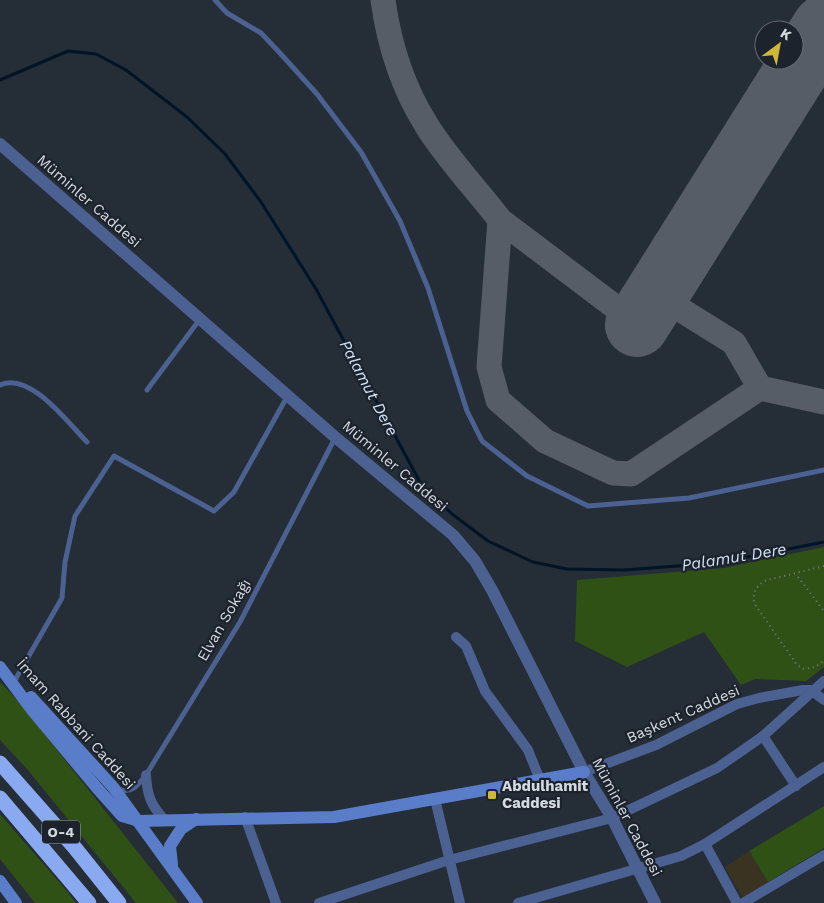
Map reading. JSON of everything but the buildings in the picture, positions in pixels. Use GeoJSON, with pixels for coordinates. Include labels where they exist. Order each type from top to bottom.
{"type":"FeatureCollection","features":[{"type":"Feature","properties":{"kind":"highway","name":"O-4"},"geometry":{"type":"LineString","coordinates":[[0,763],[75,848],[119,903]]}},
{"type":"Feature","properties":{"kind":"highway","name":"O-4"},"geometry":{"type":"LineString","coordinates":[[0,798],[89,903]]}},
{"type":"Feature","properties":{"kind":"main road","name":"İmam Rabbani Caddesi"},"geometry":{"type":"LineString","coordinates":[[0,666],[72,740],[113,787],[196,903]]}},
{"type":"Feature","properties":{"kind":"main road"},"geometry":{"type":"LineString","coordinates":[[0,666],[32,710],[122,816],[139,821],[245,817],[334,817],[584,772]]}},
{"type":"Feature","properties":{"kind":"main road"},"geometry":{"type":"LineString","coordinates":[[174,870],[170,859],[170,846],[181,829],[196,819]]}},
{"type":"Feature","properties":{"kind":"main road"},"geometry":{"type":"LineString","coordinates":[[2,890],[16,903]]}},
{"type":"Feature","properties":{"kind":"street","name":"Müminler Caddesi"},"geometry":{"type":"LineString","coordinates":[[0,144],[335,437],[453,535],[475,561],[584,772],[612,818],[655,903]]}},
{"type":"Feature","properties":{"kind":"street"},"geometry":{"type":"LineString","coordinates":[[456,637],[466,646],[485,692],[528,750],[540,780]]}},
{"type":"Feature","properties":{"kind":"street"},"geometry":{"type":"LineString","coordinates":[[319,903],[448,860],[612,818],[717,768],[763,736],[811,690],[824,681]]}},
{"type":"Feature","properties":{"kind":"street","name":"Başkent Caddesi"},"geometry":{"type":"LineString","coordinates":[[584,772],[663,742],[747,700],[811,690]]}},
{"type":"Feature","properties":{"kind":"street"},"geometry":{"type":"LineString","coordinates":[[811,690],[824,700]]}},
{"type":"Feature","properties":{"kind":"street"},"geometry":{"type":"LineString","coordinates":[[763,736],[796,786]]}},
{"type":"Feature","properties":{"kind":"street"},"geometry":{"type":"LineString","coordinates":[[518,903],[538,901],[681,856],[705,844],[824,767]]}},
{"type":"Feature","properties":{"kind":"street"},"geometry":{"type":"LineString","coordinates":[[146,775],[147,794],[154,809],[166,820]]}},
{"type":"Feature","properties":{"kind":"street"},"geometry":{"type":"LineString","coordinates":[[435,799],[448,860],[460,903]]}},
{"type":"Feature","properties":{"kind":"street"},"geometry":{"type":"LineString","coordinates":[[245,817],[276,903]]}},
{"type":"Feature","properties":{"kind":"street"},"geometry":{"type":"LineString","coordinates":[[705,844],[737,903]]}},
{"type":"Feature","properties":{"kind":"street"},"geometry":{"type":"LineString","coordinates":[[743,903],[824,855]]}},
{"type":"Feature","properties":{"kind":"lane"},"geometry":{"type":"LineString","coordinates":[[215,0],[227,13],[261,33],[317,94],[361,152],[400,221],[428,288],[467,411],[482,441],[512,465],[527,476],[588,506],[689,498],[824,470]]}},
{"type":"Feature","properties":{"kind":"lane"},"geometry":{"type":"LineString","coordinates":[[147,390],[200,319]]}},
{"type":"Feature","properties":{"kind":"lane"},"geometry":{"type":"LineString","coordinates":[[0,386],[8,381],[25,385],[49,403],[87,442]]}},
{"type":"Feature","properties":{"kind":"lane"},"geometry":{"type":"LineString","coordinates":[[15,680],[62,598],[65,562],[75,516],[114,456],[214,511],[234,492],[288,395]]}},
{"type":"Feature","properties":{"kind":"lane","name":"Elvan Sokağı"},"geometry":{"type":"LineString","coordinates":[[113,787],[125,791],[134,789],[146,775],[240,622],[335,437]]}},
{"type":"Feature","properties":{"kind":"path"},"geometry":{"type":"LineString","coordinates":[[824,566],[764,581],[756,588],[753,594],[754,603],[797,665],[804,669],[815,667],[824,660]]}},
{"type":"Feature","properties":{"kind":"path"},"geometry":{"type":"LineString","coordinates":[[798,577],[824,611]]}},
{"type":"Feature","properties":{"kind":"path"},"geometry":{"type":"LineString","coordinates":[[819,605],[824,601]]}},
{"type":"Feature","properties":{"kind":"shaded area"},"geometry":{"type":"Polygon","coordinates":[[[749,851],[768,882],[743,898],[725,867],[749,851]]]}},
{"type":"Feature","properties":{"kind":"green space"},"geometry":{"type":"Polygon","coordinates":[[[824,547],[824,667],[806,681],[755,679],[741,685],[704,632],[627,667],[575,641],[577,580],[724,568],[824,547]]]}},
{"type":"Feature","properties":{"kind":"green space"},"geometry":{"type":"Polygon","coordinates":[[[0,682],[19,702],[178,903],[136,903],[27,769],[0,740],[0,682]]]}},
{"type":"Feature","properties":{"kind":"green space"},"geometry":{"type":"Polygon","coordinates":[[[824,806],[824,848],[768,882],[749,851],[824,806]]]}},
{"type":"Feature","properties":{"kind":"green space"},"geometry":{"type":"Polygon","coordinates":[[[0,814],[76,903],[35,903],[0,859],[0,814]]]}},
{"type":"Feature","properties":{"kind":"waterway","name":"Palamut Dere"},"geometry":{"type":"LineString","coordinates":[[0,80],[68,51],[96,54],[126,70],[187,117],[225,154],[261,202],[316,289],[421,484],[452,514],[488,541],[533,562],[567,569],[624,570],[717,563],[824,542]]}},
{"type":"Feature","properties":{"kind":"taxiway"},"geometry":{"type":"LineString","coordinates":[[383,0],[389,33],[398,65],[418,111],[443,150],[500,220]]}},
{"type":"Feature","properties":{"kind":"taxiway"},"geometry":{"type":"LineString","coordinates":[[631,319],[500,220],[489,367],[498,400],[545,441],[613,473],[631,474],[760,388],[824,402]]}},
{"type":"Feature","properties":{"kind":"taxiway"},"geometry":{"type":"LineString","coordinates":[[670,303],[734,343],[760,388]]}},
{"type":"Feature","properties":{"kind":"runway"},"geometry":{"type":"LineString","coordinates":[[637,325],[824,27]]}},
{"type":"Feature","properties":{"kind":"place","name":"Abdulhamit Caddesi"},"geometry":{"type":"Point","coordinates":[492,795]}}]}
